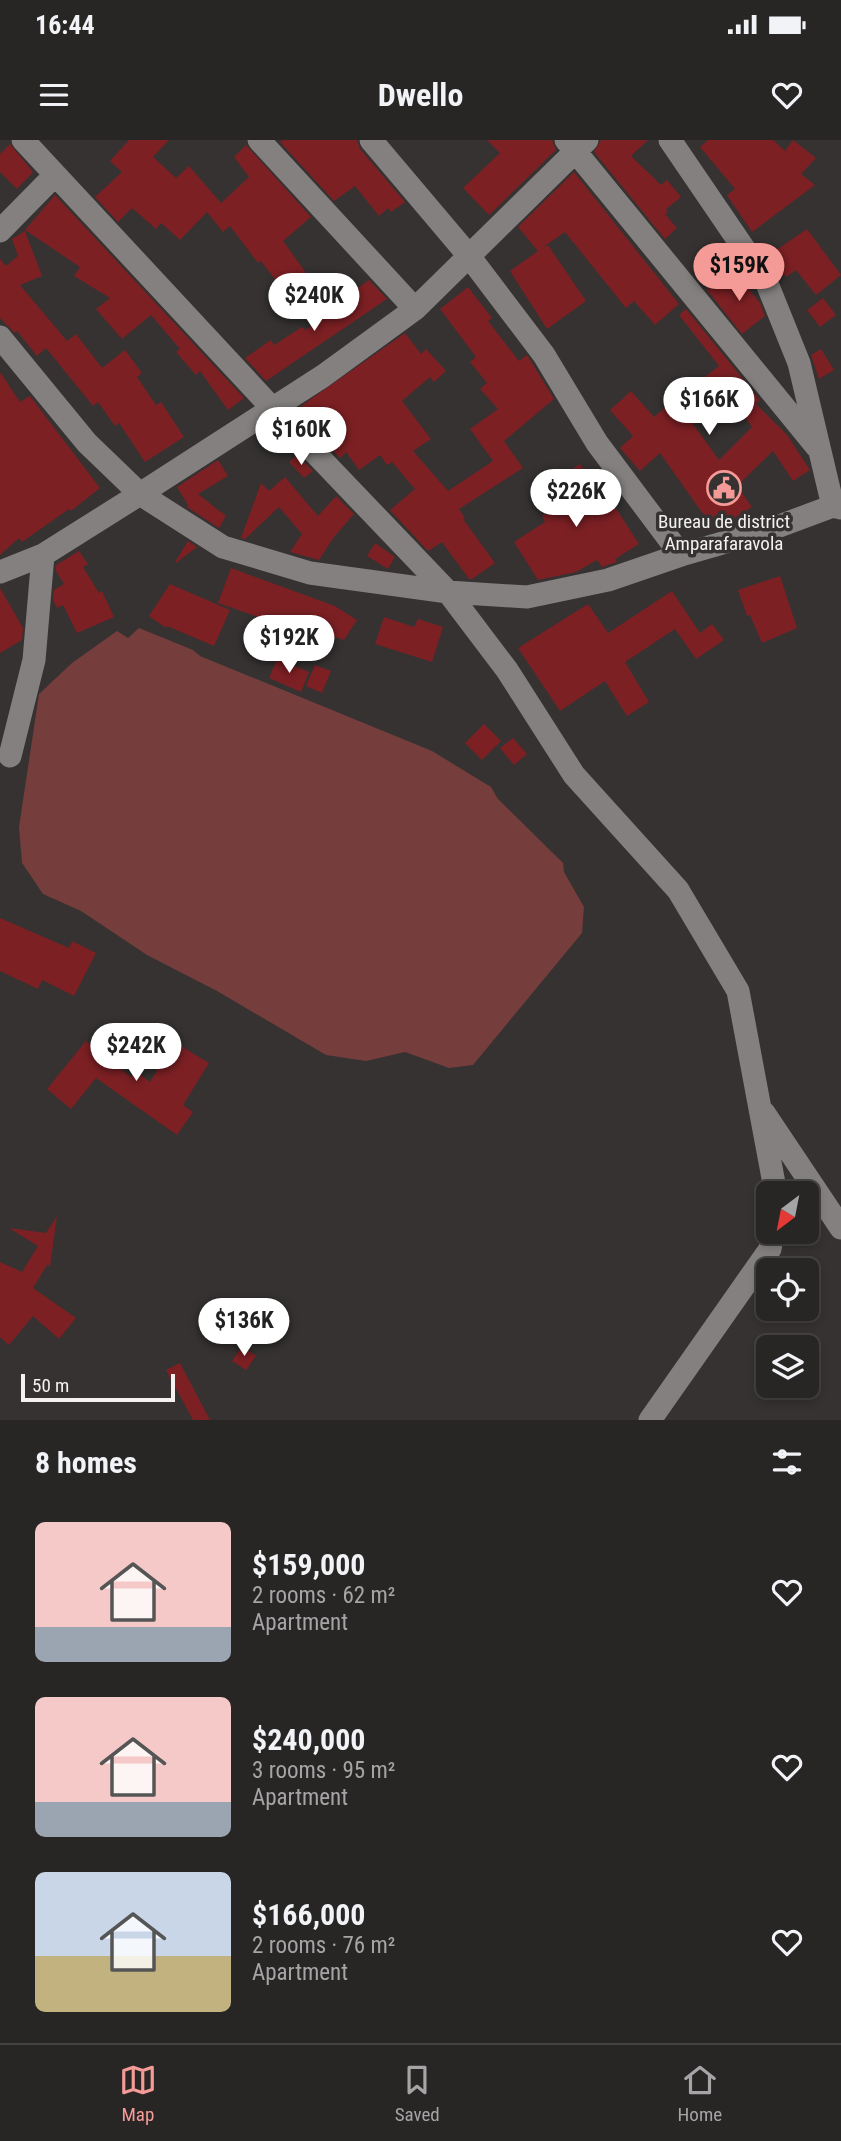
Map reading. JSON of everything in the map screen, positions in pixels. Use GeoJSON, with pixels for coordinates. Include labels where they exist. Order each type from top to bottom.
{"type":"FeatureCollection","features":[{"type":"Feature","properties":{"kind":"street"},"geometry":{"type":"LineString","coordinates":[[23,140],[272,409],[448,592],[507,670],[574,775],[678,890],[738,991],[773,1181]]}},
{"type":"Feature","properties":{"kind":"street"},"geometry":{"type":"LineString","coordinates":[[259,140],[415,309]]}},
{"type":"Feature","properties":{"kind":"street"},"geometry":{"type":"LineString","coordinates":[[371,140],[469,256],[544,355],[597,443],[681,555]]}},
{"type":"Feature","properties":{"kind":"street"},"geometry":{"type":"LineString","coordinates":[[0,337],[88,443],[141,494],[223,547],[310,573],[448,592],[527,597],[608,580],[837,507],[820,451],[799,363],[766,281],[670,140]]}},
{"type":"Feature","properties":{"kind":"street"},"geometry":{"type":"LineString","coordinates":[[0,572],[43,555],[141,494],[323,376],[415,309],[576,144],[820,451]]}},
{"type":"Feature","properties":{"kind":"street"},"geometry":{"type":"LineString","coordinates":[[0,231],[55,175]]}},
{"type":"Feature","properties":{"kind":"street"},"geometry":{"type":"LineString","coordinates":[[10,756],[34,660],[43,555]]}},
{"type":"Feature","properties":{"kind":"street"},"geometry":{"type":"LineString","coordinates":[[758,1104],[841,1227]]}},
{"type":"Feature","properties":{"kind":"street"},"geometry":{"type":"LineString","coordinates":[[650,1420],[770,1250],[771,1244]]}},
{"type":"Feature","properties":{"kind":"shaded area"},"geometry":{"type":"Polygon","coordinates":[[[139,628],[193,650],[200,656],[432,751],[491,787],[498,799],[563,863],[564,872],[584,907],[582,933],[473,1065],[449,1068],[405,1052],[366,1061],[326,1055],[217,991],[147,955],[81,911],[43,894],[22,863],[19,827],[39,694],[72,663],[117,631],[128,638],[139,628]]]}},
{"type":"Feature","properties":{"kind":"building"},"geometry":{"type":"Polygon","coordinates":[[[129,140],[169,140],[153,157],[176,178],[189,166],[221,203],[249,177],[234,157],[246,145],[311,217],[283,241],[309,277],[286,294],[230,226],[223,232],[207,212],[180,240],[161,223],[156,229],[132,208],[118,222],[95,197],[122,172],[110,161],[129,140]]]}},
{"type":"Feature","properties":{"kind":"building"},"geometry":{"type":"Polygon","coordinates":[[[357,140],[360,149],[405,202],[391,212],[388,208],[379,216],[355,186],[334,201],[280,142],[357,140]]]}},
{"type":"Feature","properties":{"kind":"building"},"geometry":{"type":"Polygon","coordinates":[[[487,140],[552,140],[556,150],[489,215],[463,188],[500,153],[487,140]]]}},
{"type":"Feature","properties":{"kind":"building"},"geometry":{"type":"Polygon","coordinates":[[[601,140],[648,140],[631,156],[661,185],[667,180],[681,197],[666,209],[668,212],[665,214],[677,228],[665,239],[594,152],[601,140]]]}},
{"type":"Feature","properties":{"kind":"building"},"geometry":{"type":"Polygon","coordinates":[[[708,140],[773,140],[785,151],[793,140],[816,158],[801,174],[815,185],[752,232],[727,195],[735,189],[700,147],[708,140]]]}},
{"type":"Feature","properties":{"kind":"building"},"geometry":{"type":"Polygon","coordinates":[[[10,144],[33,172],[17,189],[0,172],[0,154],[10,144]]]}},
{"type":"Feature","properties":{"kind":"building"},"geometry":{"type":"Polygon","coordinates":[[[574,172],[679,304],[655,325],[634,301],[626,308],[565,232],[542,248],[548,245],[586,301],[547,329],[510,271],[538,251],[518,227],[574,172]]]}},
{"type":"Feature","properties":{"kind":"building"},"geometry":{"type":"Polygon","coordinates":[[[55,195],[244,398],[228,410],[200,371],[196,375],[176,352],[180,349],[151,315],[122,339],[96,309],[110,298],[74,276],[80,267],[25,230],[55,195]]]}},
{"type":"Feature","properties":{"kind":"building"},"geometry":{"type":"Polygon","coordinates":[[[807,229],[841,275],[816,295],[796,270],[786,277],[777,265],[774,268],[766,257],[807,229]]]}},
{"type":"Feature","properties":{"kind":"building"},"geometry":{"type":"Polygon","coordinates":[[[25,231],[42,276],[20,285],[67,341],[76,334],[102,368],[125,350],[142,373],[137,377],[156,405],[161,402],[184,437],[145,462],[119,423],[115,426],[98,402],[93,406],[46,348],[37,356],[17,331],[15,333],[0,318],[0,259],[6,266],[18,256],[12,239],[25,231]]]}},
{"type":"Feature","properties":{"kind":"building"},"geometry":{"type":"Polygon","coordinates":[[[743,273],[752,285],[748,288],[760,303],[765,316],[742,334],[707,290],[715,283],[719,289],[743,273]]]}},
{"type":"Feature","properties":{"kind":"building"},"geometry":{"type":"Polygon","coordinates":[[[369,280],[387,299],[266,381],[245,358],[271,340],[274,345],[302,327],[305,330],[351,299],[348,295],[369,280]]]}},
{"type":"Feature","properties":{"kind":"building"},"geometry":{"type":"Polygon","coordinates":[[[468,287],[492,318],[488,321],[519,361],[527,355],[554,399],[504,441],[523,468],[459,509],[465,518],[463,519],[495,563],[472,579],[469,579],[442,542],[428,551],[390,510],[415,489],[392,462],[387,465],[380,455],[359,470],[346,452],[340,458],[318,435],[332,422],[327,415],[309,426],[294,411],[405,333],[421,354],[426,349],[446,371],[434,382],[430,377],[402,401],[431,439],[413,451],[448,491],[493,461],[470,429],[498,409],[480,389],[487,383],[470,362],[476,357],[440,309],[468,287]]]}},
{"type":"Feature","properties":{"kind":"building"},"geometry":{"type":"Polygon","coordinates":[[[823,298],[836,315],[820,327],[807,310],[823,298]]]}},
{"type":"Feature","properties":{"kind":"building"},"geometry":{"type":"Polygon","coordinates":[[[686,309],[760,400],[756,404],[787,435],[810,470],[793,481],[773,451],[737,486],[752,507],[715,531],[660,453],[640,471],[620,448],[633,436],[610,410],[631,391],[654,417],[719,366],[679,315],[686,309]],[[728,393],[693,424],[719,460],[752,427],[728,393]]]}},
{"type":"Feature","properties":{"kind":"building"},"geometry":{"type":"Polygon","coordinates":[[[821,349],[834,370],[819,379],[811,355],[821,349]]]}},
{"type":"Feature","properties":{"kind":"building"},"geometry":{"type":"Polygon","coordinates":[[[0,372],[20,402],[30,396],[100,488],[71,511],[69,509],[22,542],[19,538],[0,555],[0,372]]]}},
{"type":"Feature","properties":{"kind":"building"},"geometry":{"type":"Polygon","coordinates":[[[297,455],[313,471],[304,478],[289,462],[297,455]]]}},
{"type":"Feature","properties":{"kind":"building"},"geometry":{"type":"Polygon","coordinates":[[[218,460],[228,476],[198,494],[226,516],[219,528],[187,507],[177,487],[218,460]]]}},
{"type":"Feature","properties":{"kind":"building"},"geometry":{"type":"Polygon","coordinates":[[[580,464],[594,485],[599,482],[639,544],[615,559],[617,562],[602,567],[597,560],[576,572],[538,580],[514,542],[545,522],[542,516],[554,509],[541,490],[580,464]]]}},
{"type":"Feature","properties":{"kind":"building"},"geometry":{"type":"Polygon","coordinates":[[[285,477],[318,516],[336,496],[354,514],[319,560],[290,552],[302,534],[279,507],[245,539],[241,538],[261,483],[269,491],[285,477]]]}},
{"type":"Feature","properties":{"kind":"building"},"geometry":{"type":"Polygon","coordinates":[[[188,541],[197,547],[176,563],[175,562],[188,541]]]}},
{"type":"Feature","properties":{"kind":"building"},"geometry":{"type":"Polygon","coordinates":[[[375,543],[395,557],[388,569],[367,556],[375,543]]]}},
{"type":"Feature","properties":{"kind":"building"},"geometry":{"type":"Polygon","coordinates":[[[79,551],[88,564],[83,567],[99,593],[102,591],[114,617],[77,633],[63,605],[57,608],[53,600],[54,590],[64,584],[56,571],[56,565],[79,551]]]}},
{"type":"Feature","properties":{"kind":"building"},"geometry":{"type":"Polygon","coordinates":[[[231,568],[335,606],[357,620],[344,640],[273,618],[272,622],[218,603],[231,568]]]}},
{"type":"Feature","properties":{"kind":"building"},"geometry":{"type":"Polygon","coordinates":[[[780,576],[797,628],[762,643],[750,615],[747,616],[738,590],[780,576]]]}},
{"type":"Feature","properties":{"kind":"building"},"geometry":{"type":"Polygon","coordinates":[[[170,584],[230,610],[214,646],[167,626],[166,628],[149,616],[170,584]]]}},
{"type":"Feature","properties":{"kind":"building"},"geometry":{"type":"Polygon","coordinates":[[[0,588],[23,628],[22,640],[0,653],[0,588]]]}},
{"type":"Feature","properties":{"kind":"building"},"geometry":{"type":"Polygon","coordinates":[[[672,591],[700,633],[712,624],[724,640],[696,659],[675,629],[625,662],[649,702],[627,716],[605,681],[560,711],[518,648],[588,604],[608,633],[672,591]]]}},
{"type":"Feature","properties":{"kind":"building"},"geometry":{"type":"Polygon","coordinates":[[[384,617],[414,627],[418,619],[443,627],[432,662],[375,644],[384,617]]]}},
{"type":"Feature","properties":{"kind":"building"},"geometry":{"type":"Polygon","coordinates":[[[277,659],[309,672],[301,692],[269,678],[277,659]]]}},
{"type":"Feature","properties":{"kind":"building"},"geometry":{"type":"Polygon","coordinates":[[[315,665],[331,671],[322,693],[306,686],[315,665]]]}},
{"type":"Feature","properties":{"kind":"building"},"geometry":{"type":"Polygon","coordinates":[[[484,724],[501,741],[482,760],[465,743],[484,724]]]}},
{"type":"Feature","properties":{"kind":"building"},"geometry":{"type":"Polygon","coordinates":[[[513,738],[527,754],[514,765],[500,748],[513,738]]]}},
{"type":"Feature","properties":{"kind":"building"},"geometry":{"type":"Polygon","coordinates":[[[0,918],[69,948],[72,941],[96,953],[74,996],[42,980],[38,989],[0,971],[0,918]]]}},
{"type":"Feature","properties":{"kind":"building"},"geometry":{"type":"Polygon","coordinates":[[[86,1041],[131,1077],[135,1071],[150,1082],[174,1042],[209,1063],[183,1105],[193,1112],[177,1135],[96,1078],[71,1109],[47,1089],[86,1041]]]}},
{"type":"Feature","properties":{"kind":"building"},"geometry":{"type":"Polygon","coordinates":[[[57,1216],[50,1266],[47,1265],[33,1288],[76,1318],[59,1339],[33,1316],[9,1345],[0,1337],[0,1262],[22,1272],[38,1246],[9,1228],[46,1233],[57,1216]]]}},
{"type":"Feature","properties":{"kind":"building"},"geometry":{"type":"Polygon","coordinates":[[[242,1346],[256,1356],[246,1370],[232,1361],[242,1346]]]}},
{"type":"Feature","properties":{"kind":"building"},"geometry":{"type":"Polygon","coordinates":[[[180,1363],[210,1420],[193,1420],[166,1370],[180,1363]]]}},
{"type":"Feature","properties":{"kind":"place","name":"Bureau de district Amparafaravola"},"geometry":{"type":"Point","coordinates":[724,488]}}]}
